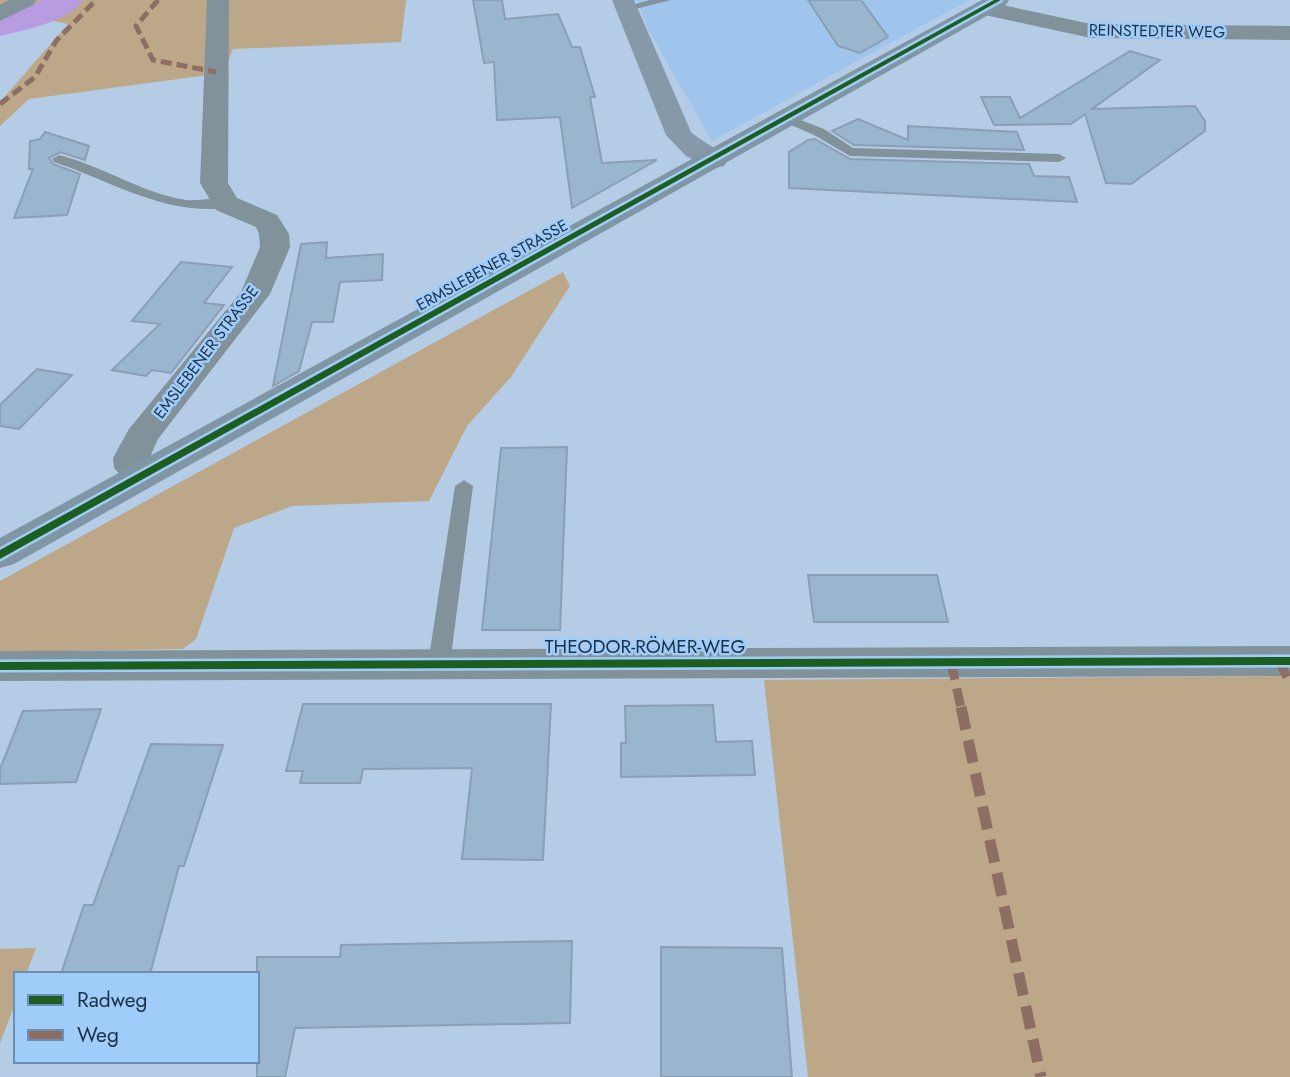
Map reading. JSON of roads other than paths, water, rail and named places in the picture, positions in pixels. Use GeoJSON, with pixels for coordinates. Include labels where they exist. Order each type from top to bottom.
{"type":"FeatureCollection","features":[{"type":"Feature","properties":{"kind":"main road"},"geometry":{"type":"LineString","coordinates":[[625,4],[679,135],[695,150],[715,160]]}},
{"type":"Feature","properties":{"kind":"main road","name":"ERMSLEBENER STRASSE"},"geometry":{"type":"LineString","coordinates":[[0,555],[715,160],[991,4]]}},
{"type":"Feature","properties":{"kind":"street"},"geometry":{"type":"LineString","coordinates":[[0,14],[25,0]]}},
{"type":"Feature","properties":{"kind":"street"},"geometry":{"type":"LineString","coordinates":[[218,0],[214,183],[226,204]]}},
{"type":"Feature","properties":{"kind":"street","name":"REINSTEDTER WEG"},"geometry":{"type":"LineString","coordinates":[[991,4],[1091,32],[1290,33]]}},
{"type":"Feature","properties":{"kind":"street","name":"EMSLEBENER STRASSE"},"geometry":{"type":"LineString","coordinates":[[142,477],[132,468],[131,458],[141,437],[255,294],[275,247],[274,234],[267,222],[226,204]]}},
{"type":"Feature","properties":{"kind":"street","name":"THEODOR-RÖMER-WEG"},"geometry":{"type":"LineString","coordinates":[[0,666],[1290,661]]}},
{"type":"Feature","properties":{"kind":"lane"},"geometry":{"type":"LineString","coordinates":[[625,4],[666,0]]}},
{"type":"Feature","properties":{"kind":"lane"},"geometry":{"type":"LineString","coordinates":[[788,119],[819,132],[850,152],[1059,158]]}},
{"type":"Feature","properties":{"kind":"lane"},"geometry":{"type":"LineString","coordinates":[[59,159],[97,172],[142,194],[188,205],[226,204]]}},
{"type":"Feature","properties":{"kind":"lane"},"geometry":{"type":"LineString","coordinates":[[439,664],[464,486]]}},
{"type":"Feature","properties":{"kind":"waterway"},"geometry":{"type":"LineString","coordinates":[[0,26],[52,9],[67,0]]}}]}
